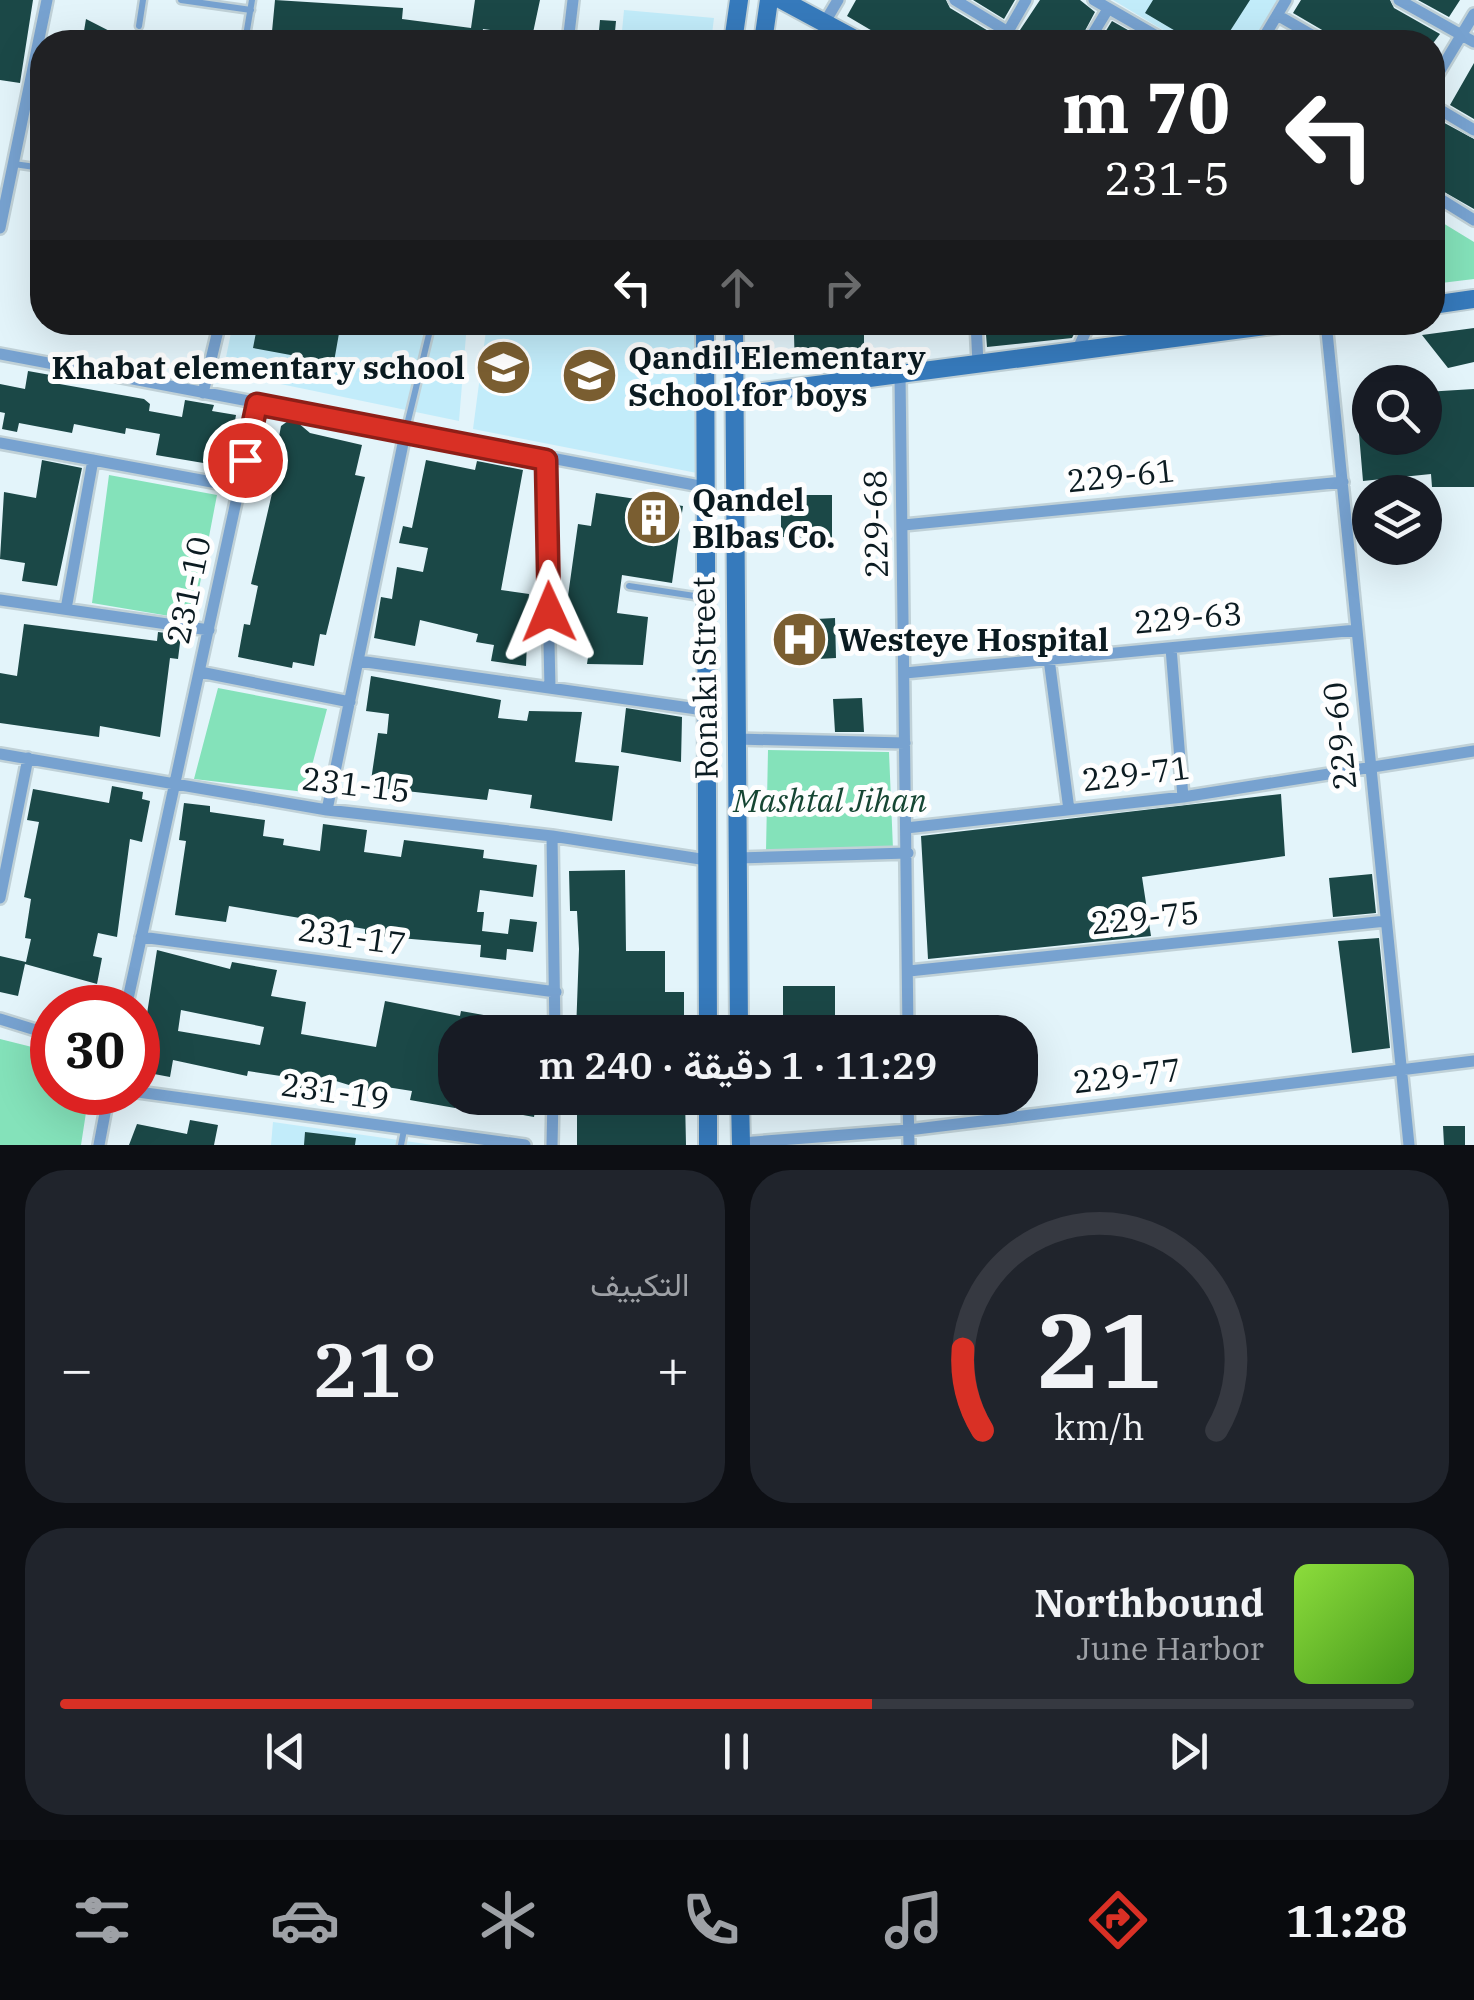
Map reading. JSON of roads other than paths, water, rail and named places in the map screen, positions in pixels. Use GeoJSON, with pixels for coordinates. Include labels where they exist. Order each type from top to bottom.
{"type":"FeatureCollection","features":[{"type":"Feature","properties":{"kind":"main road"},"geometry":{"type":"LineString","coordinates":[[735,30],[739,0]]}},
{"type":"Feature","properties":{"kind":"main road"},"geometry":{"type":"LineString","coordinates":[[765,30],[769,0]]}},
{"type":"Feature","properties":{"kind":"main road"},"geometry":{"type":"LineString","coordinates":[[782,0],[839,30]]}},
{"type":"Feature","properties":{"kind":"main road"},"geometry":{"type":"LineString","coordinates":[[1445,303],[1474,299]]}},
{"type":"Feature","properties":{"kind":"main road","name":"Ronaki Street"},"geometry":{"type":"LineString","coordinates":[[705,335],[708,1015]]}},
{"type":"Feature","properties":{"kind":"main road","name":"Ronaki Street"},"geometry":{"type":"LineString","coordinates":[[734,335],[739,1015]]}},
{"type":"Feature","properties":{"kind":"main road"},"geometry":{"type":"LineString","coordinates":[[732,396],[1198,335]]}},
{"type":"Feature","properties":{"kind":"main road"},"geometry":{"type":"LineString","coordinates":[[708,1115],[708,1145]]}},
{"type":"Feature","properties":{"kind":"main road"},"geometry":{"type":"LineString","coordinates":[[740,1115],[740,1144]]}},
{"type":"Feature","properties":{"kind":"street"},"geometry":{"type":"LineString","coordinates":[[41,30],[47,0]]}},
{"type":"Feature","properties":{"kind":"street"},"geometry":{"type":"LineString","coordinates":[[569,30],[573,0]]}},
{"type":"Feature","properties":{"kind":"street"},"geometry":{"type":"LineString","coordinates":[[825,22],[838,0]]}},
{"type":"Feature","properties":{"kind":"street"},"geometry":{"type":"LineString","coordinates":[[954,0],[995,30]]}},
{"type":"Feature","properties":{"kind":"street"},"geometry":{"type":"LineString","coordinates":[[1009,30],[1026,0]]}},
{"type":"Feature","properties":{"kind":"street"},"geometry":{"type":"LineString","coordinates":[[1094,0],[1144,30]]}},
{"type":"Feature","properties":{"kind":"street"},"geometry":{"type":"LineString","coordinates":[[1268,30],[1286,0]]}},
{"type":"Feature","properties":{"kind":"street"},"geometry":{"type":"LineString","coordinates":[[1399,0],[1474,42]]}},
{"type":"Feature","properties":{"kind":"street"},"geometry":{"type":"LineString","coordinates":[[1095,30],[1108,8]]}},
{"type":"Feature","properties":{"kind":"street"},"geometry":{"type":"LineString","coordinates":[[1445,63],[1474,14]]}},
{"type":"Feature","properties":{"kind":"street"},"geometry":{"type":"LineString","coordinates":[[1277,16],[1302,30]]}},
{"type":"Feature","properties":{"kind":"street"},"geometry":{"type":"LineString","coordinates":[[0,228],[30,82]]}},
{"type":"Feature","properties":{"kind":"street"},"geometry":{"type":"LineString","coordinates":[[1445,113],[1474,130]]}},
{"type":"Feature","properties":{"kind":"street"},"geometry":{"type":"LineString","coordinates":[[1445,202],[1474,220]]}},
{"type":"Feature","properties":{"kind":"street"},"geometry":{"type":"LineString","coordinates":[[203,393],[217,335]]}},
{"type":"Feature","properties":{"kind":"street"},"geometry":{"type":"LineString","coordinates":[[977,335],[978,364]]}},
{"type":"Feature","properties":{"kind":"street"},"geometry":{"type":"LineString","coordinates":[[1077,351],[1084,335]]}},
{"type":"Feature","properties":{"kind":"street","name":"229-60"},"geometry":{"type":"LineString","coordinates":[[1327,335],[1408,1145]]}},
{"type":"Feature","properties":{"kind":"street"},"geometry":{"type":"LineString","coordinates":[[0,354],[405,434],[705,487]]}},
{"type":"Feature","properties":{"kind":"street","name":"229-68"},"geometry":{"type":"LineString","coordinates":[[900,374],[908,1015]]}},
{"type":"Feature","properties":{"kind":"street","name":"231-10"},"geometry":{"type":"LineString","coordinates":[[131,985],[257,404]]}},
{"type":"Feature","properties":{"kind":"street"},"geometry":{"type":"LineString","coordinates":[[328,810],[405,434]]}},
{"type":"Feature","properties":{"kind":"street"},"geometry":{"type":"LineString","coordinates":[[0,443],[240,487]]}},
{"type":"Feature","properties":{"kind":"street"},"geometry":{"type":"LineString","coordinates":[[66,609],[93,460]]}},
{"type":"Feature","properties":{"kind":"street"},"geometry":{"type":"LineString","coordinates":[[546,460],[550,688]]}},
{"type":"Feature","properties":{"kind":"street","name":"229-61"},"geometry":{"type":"LineString","coordinates":[[904,525],[1343,482]]}},
{"type":"Feature","properties":{"kind":"street"},"geometry":{"type":"LineString","coordinates":[[0,600],[209,630]]}},
{"type":"Feature","properties":{"kind":"street","name":"229-63"},"geometry":{"type":"LineString","coordinates":[[905,673],[1358,630]]}},
{"type":"Feature","properties":{"kind":"street"},"geometry":{"type":"LineString","coordinates":[[1170,648],[1183,797]]}},
{"type":"Feature","properties":{"kind":"street"},"geometry":{"type":"LineString","coordinates":[[1049,660],[1069,810]]}},
{"type":"Feature","properties":{"kind":"street"},"geometry":{"type":"LineString","coordinates":[[358,661],[704,710]]}},
{"type":"Feature","properties":{"kind":"street"},"geometry":{"type":"LineString","coordinates":[[200,672],[350,702]]}},
{"type":"Feature","properties":{"kind":"street"},"geometry":{"type":"LineString","coordinates":[[737,739],[905,743]]}},
{"type":"Feature","properties":{"kind":"street","name":"229-71"},"geometry":{"type":"LineString","coordinates":[[906,828],[1183,797],[1474,751]]}},
{"type":"Feature","properties":{"kind":"street","name":"231-15"},"geometry":{"type":"LineString","coordinates":[[0,754],[328,810],[552,836],[707,860]]}},
{"type":"Feature","properties":{"kind":"street"},"geometry":{"type":"LineString","coordinates":[[0,898],[28,758]]}},
{"type":"Feature","properties":{"kind":"street"},"geometry":{"type":"LineString","coordinates":[[552,836],[555,1015]]}},
{"type":"Feature","properties":{"kind":"street"},"geometry":{"type":"LineString","coordinates":[[736,858],[908,854]]}},
{"type":"Feature","properties":{"kind":"street","name":"229-75"},"geometry":{"type":"LineString","coordinates":[[908,970],[1386,920]]}},
{"type":"Feature","properties":{"kind":"street","name":"231-17"},"geometry":{"type":"LineString","coordinates":[[141,936],[556,992]]}},
{"type":"Feature","properties":{"kind":"street"},"geometry":{"type":"LineString","coordinates":[[0,1019],[30,1029]]}},
{"type":"Feature","properties":{"kind":"street","name":"229-77"},"geometry":{"type":"LineString","coordinates":[[740,1144],[908,1130],[1474,1061]]}},
{"type":"Feature","properties":{"kind":"street","name":"231-19"},"geometry":{"type":"LineString","coordinates":[[160,1095],[526,1145]]}},
{"type":"Feature","properties":{"kind":"street"},"geometry":{"type":"LineString","coordinates":[[99,1145],[104,1115]]}},
{"type":"Feature","properties":{"kind":"street"},"geometry":{"type":"LineString","coordinates":[[552,1145],[553,1115]]}},
{"type":"Feature","properties":{"kind":"street"},"geometry":{"type":"LineString","coordinates":[[908,1115],[908,1145]]}},
{"type":"Feature","properties":{"kind":"lane"},"geometry":{"type":"LineString","coordinates":[[139,26],[143,0]]}},
{"type":"Feature","properties":{"kind":"lane"},"geometry":{"type":"LineString","coordinates":[[181,0],[251,10]]}},
{"type":"Feature","properties":{"kind":"lane"},"geometry":{"type":"LineString","coordinates":[[247,30],[252,0]]}},
{"type":"Feature","properties":{"kind":"lane"},"geometry":{"type":"LineString","coordinates":[[13,164],[30,166]]}},
{"type":"Feature","properties":{"kind":"lane"},"geometry":{"type":"LineString","coordinates":[[405,434],[429,335]]}},
{"type":"Feature","properties":{"kind":"lane"},"geometry":{"type":"LineString","coordinates":[[628,586],[704,598]]}},
{"type":"Feature","properties":{"kind":"lane"},"geometry":{"type":"LineString","coordinates":[[401,1145],[404,1130]]}},
{"type":"Feature","properties":{"kind":"place","name":"Khabat elementary school"},"geometry":{"type":"Point","coordinates":[504,368]}},
{"type":"Feature","properties":{"kind":"place","name":"Qandil Elementary School for boys"},"geometry":{"type":"Point","coordinates":[589,376]}},
{"type":"Feature","properties":{"kind":"place","name":"Qandel Blbas Co."},"geometry":{"type":"Point","coordinates":[653,518]}},
{"type":"Feature","properties":{"kind":"place","name":"Westeye Hospital"},"geometry":{"type":"Point","coordinates":[799,640]}},
{"type":"Feature","properties":{"kind":"park label","name":"Mashtal Jihan"},"geometry":{"type":"Point","coordinates":[830,801]}}]}
